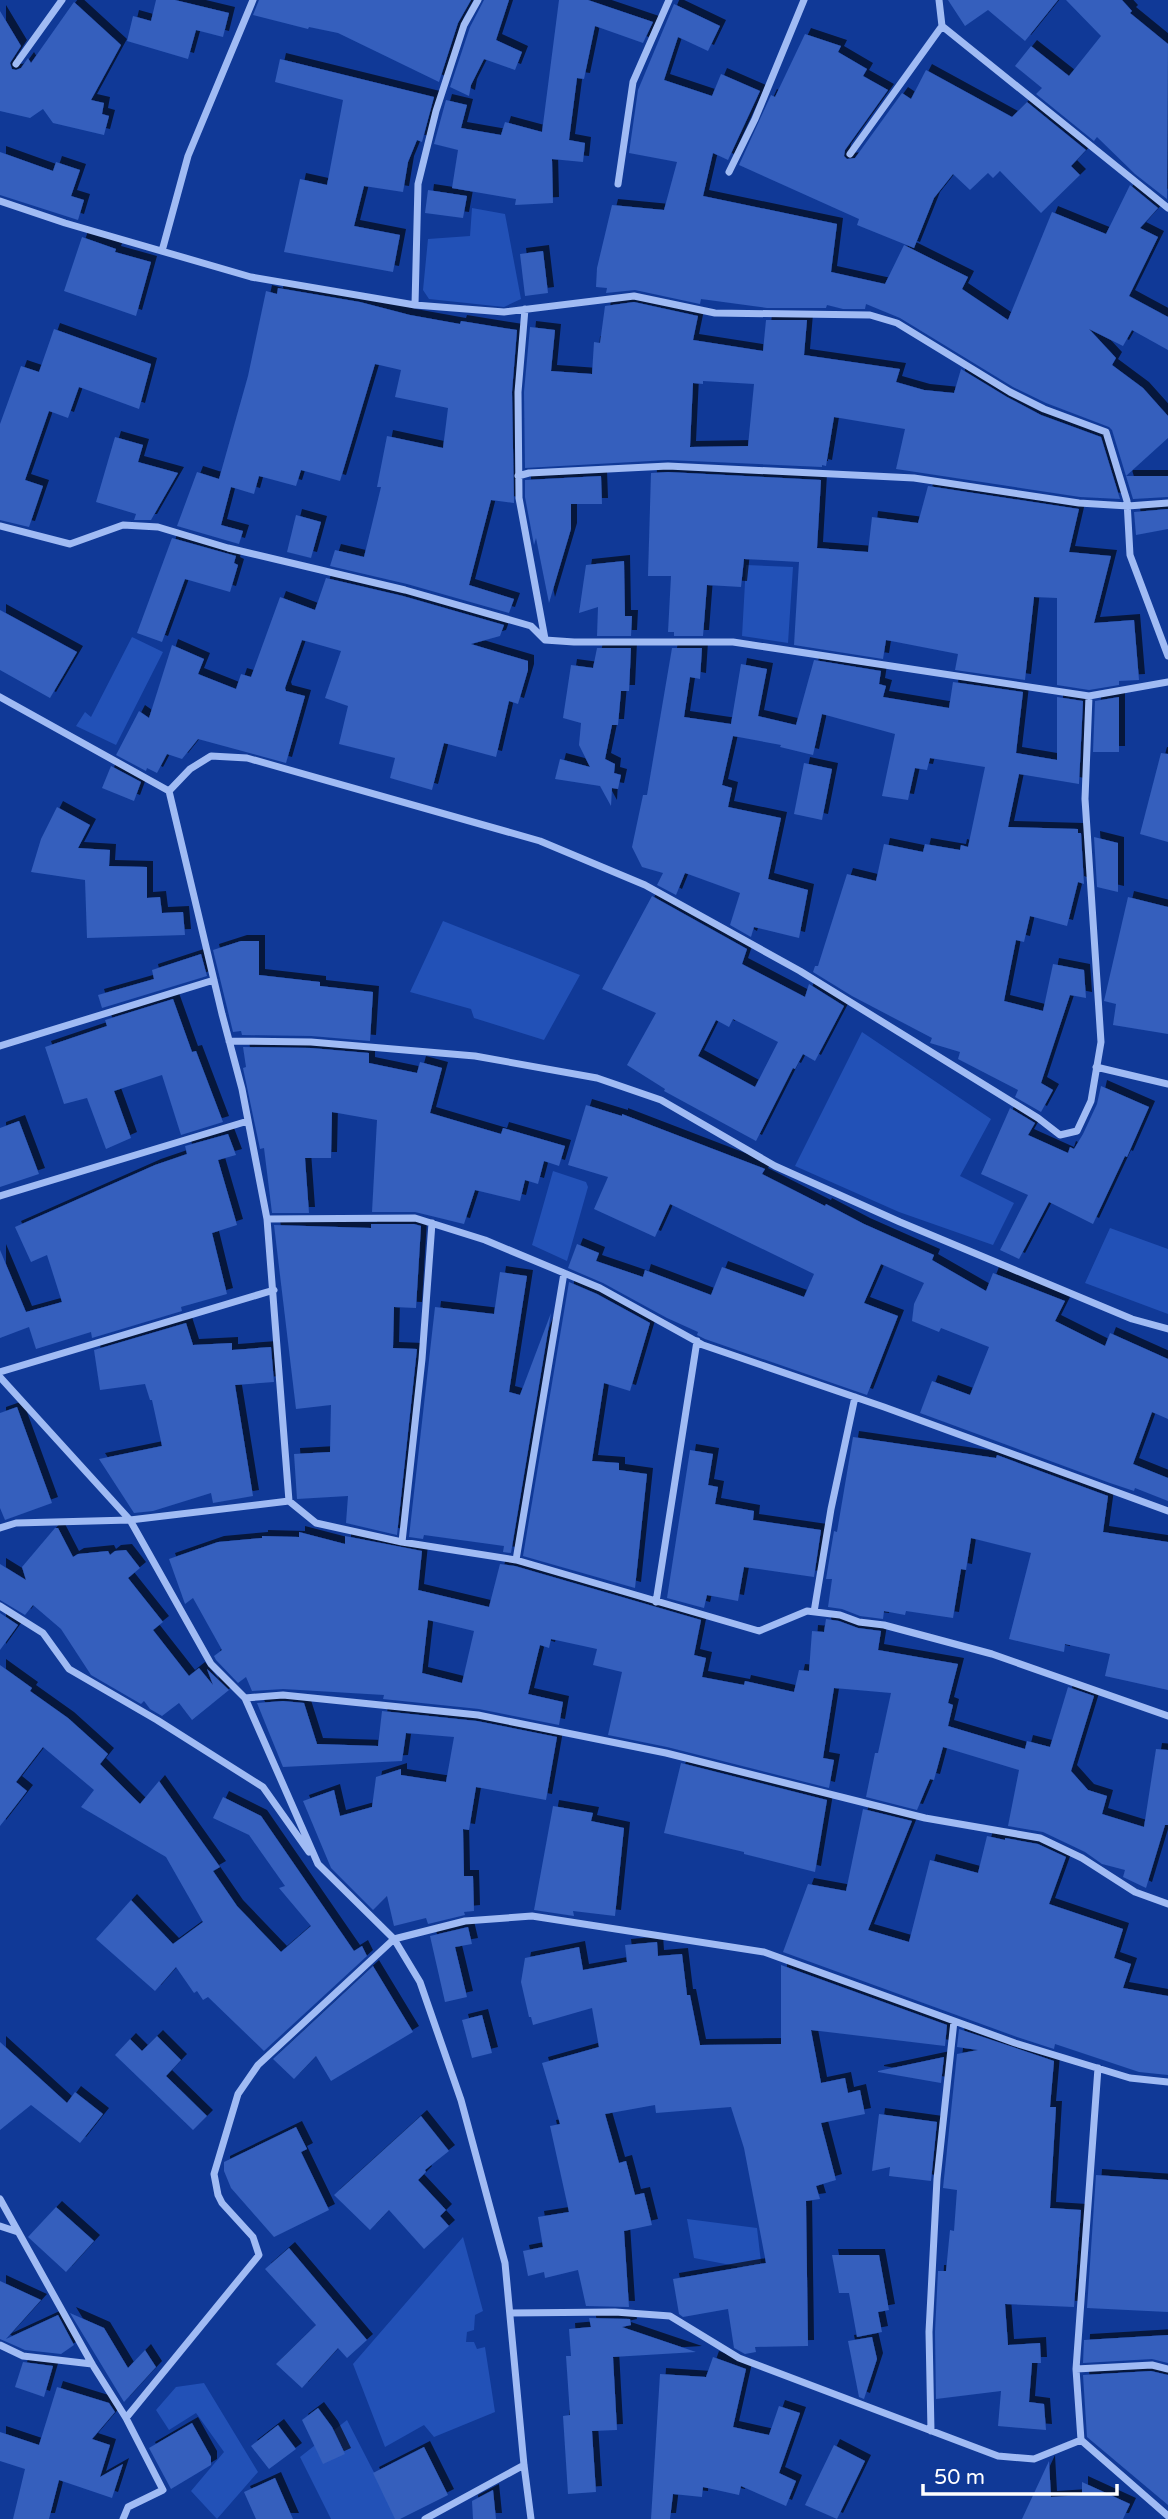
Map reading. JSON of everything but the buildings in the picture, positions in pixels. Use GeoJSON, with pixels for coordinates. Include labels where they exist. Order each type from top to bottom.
{"type":"FeatureCollection","features":[{"type":"Feature","properties":{"kind":"street"},"geometry":{"type":"LineString","coordinates":[[16,64],[62,0]]}},
{"type":"Feature","properties":{"kind":"street"},"geometry":{"type":"LineString","coordinates":[[162,251],[188,156],[253,0]]}},
{"type":"Feature","properties":{"kind":"street"},"geometry":{"type":"LineString","coordinates":[[415,305],[418,184],[436,111],[464,25],[478,0]]}},
{"type":"Feature","properties":{"kind":"street"},"geometry":{"type":"LineString","coordinates":[[618,184],[633,82],[669,0]]}},
{"type":"Feature","properties":{"kind":"street"},"geometry":{"type":"LineString","coordinates":[[729,172],[755,119],[804,0]]}},
{"type":"Feature","properties":{"kind":"street"},"geometry":{"type":"LineString","coordinates":[[850,154],[942,26],[939,0]]}},
{"type":"Feature","properties":{"kind":"street"},"geometry":{"type":"LineString","coordinates":[[942,26],[1168,208]]}},
{"type":"Feature","properties":{"kind":"street"},"geometry":{"type":"LineString","coordinates":[[0,201],[65,223],[251,277],[415,305],[505,312],[634,296],[715,313],[870,315],[897,323],[1044,409],[1106,432],[1128,506],[1130,555],[1168,656]]}},
{"type":"Feature","properties":{"kind":"street"},"geometry":{"type":"LineString","coordinates":[[525,309],[518,392],[519,498],[545,640]]}},
{"type":"Feature","properties":{"kind":"street"},"geometry":{"type":"LineString","coordinates":[[518,476],[529,473],[668,466],[914,478],[1079,503],[1128,506],[1168,503]]}},
{"type":"Feature","properties":{"kind":"street"},"geometry":{"type":"LineString","coordinates":[[0,526],[70,544],[123,525],[158,527],[228,548],[405,590],[531,625],[545,640],[733,642],[1089,696],[1168,682]]}},
{"type":"Feature","properties":{"kind":"street"},"geometry":{"type":"LineString","coordinates":[[169,791],[190,769],[211,756],[247,758],[540,841],[645,885],[800,971],[1038,1118],[1060,1135],[1077,1130],[1091,1101],[1101,1042],[1085,799],[1089,696]]}},
{"type":"Feature","properties":{"kind":"street"},"geometry":{"type":"LineString","coordinates":[[0,697],[169,791],[248,1121],[267,1219],[289,1502]]}},
{"type":"Feature","properties":{"kind":"street"},"geometry":{"type":"LineString","coordinates":[[0,1046],[214,980]]}},
{"type":"Feature","properties":{"kind":"street"},"geometry":{"type":"LineString","coordinates":[[229,1041],[311,1042],[475,1056],[597,1078],[661,1100],[775,1167],[900,1223],[1132,1319],[1168,1329]]}},
{"type":"Feature","properties":{"kind":"street"},"geometry":{"type":"LineString","coordinates":[[1096,1067],[1168,1084]]}},
{"type":"Feature","properties":{"kind":"street"},"geometry":{"type":"LineString","coordinates":[[0,1196],[248,1121]]}},
{"type":"Feature","properties":{"kind":"street"},"geometry":{"type":"LineString","coordinates":[[267,1219],[415,1218],[485,1240],[600,1288],[697,1341],[1168,1511]]}},
{"type":"Feature","properties":{"kind":"street"},"geometry":{"type":"LineString","coordinates":[[402,1542],[422,1359],[432,1223]]}},
{"type":"Feature","properties":{"kind":"street"},"geometry":{"type":"LineString","coordinates":[[516,1560],[564,1273]]}},
{"type":"Feature","properties":{"kind":"street"},"geometry":{"type":"LineString","coordinates":[[274,1290],[0,1375],[130,1520],[211,1664],[244,1698],[318,1864]]}},
{"type":"Feature","properties":{"kind":"street"},"geometry":{"type":"LineString","coordinates":[[656,1602],[697,1341]]}},
{"type":"Feature","properties":{"kind":"street"},"geometry":{"type":"LineString","coordinates":[[814,1612],[855,1396]]}},
{"type":"Feature","properties":{"kind":"street"},"geometry":{"type":"LineString","coordinates":[[0,1528],[16,1523],[130,1520],[289,1502],[316,1523],[402,1542],[516,1560],[759,1631],[807,1611],[884,1625],[992,1654],[1168,1716]]}},
{"type":"Feature","properties":{"kind":"street"},"geometry":{"type":"LineString","coordinates":[[0,1606],[43,1633],[69,1669],[157,1720],[263,1787],[318,1864],[394,1940],[420,1982],[461,2100],[505,2263],[531,2519]]}},
{"type":"Feature","properties":{"kind":"street"},"geometry":{"type":"LineString","coordinates":[[244,1698],[283,1695],[478,1714],[666,1753],[925,1818],[1040,1838],[1082,1858],[1135,1892],[1168,1904]]}},
{"type":"Feature","properties":{"kind":"street"},"geometry":{"type":"LineString","coordinates":[[126,2418],[259,2255],[253,2237],[222,2203],[214,2174],[238,2094],[258,2065],[394,1940],[465,1922],[532,1916],[764,1952],[1015,2043],[1130,2078],[1168,2082]]}},
{"type":"Feature","properties":{"kind":"street"},"geometry":{"type":"LineString","coordinates":[[931,2431],[929,2332],[937,2179],[954,2021]]}},
{"type":"Feature","properties":{"kind":"street"},"geometry":{"type":"LineString","coordinates":[[1098,2068],[1076,2370],[1082,2440],[1168,2516]]}},
{"type":"Feature","properties":{"kind":"street"},"geometry":{"type":"LineString","coordinates":[[0,2199],[92,2364],[126,2418],[163,2490],[128,2507],[123,2519]]}},
{"type":"Feature","properties":{"kind":"street"},"geometry":{"type":"LineString","coordinates":[[0,2225],[18,2232]]}},
{"type":"Feature","properties":{"kind":"street"},"geometry":{"type":"LineString","coordinates":[[510,2313],[615,2312],[670,2316],[739,2358],[998,2456],[1034,2459],[1082,2440]]}},
{"type":"Feature","properties":{"kind":"street"},"geometry":{"type":"LineString","coordinates":[[0,2345],[23,2356],[92,2364]]}},
{"type":"Feature","properties":{"kind":"street"},"geometry":{"type":"LineString","coordinates":[[1076,2370],[1152,2365],[1168,2369]]}},
{"type":"Feature","properties":{"kind":"street"},"geometry":{"type":"LineString","coordinates":[[425,2519],[524,2465]]}},
{"type":"Feature","properties":{"kind":"shaded area"},"geometry":{"type":"Polygon","coordinates":[[[472,208],[505,214],[521,299],[504,307],[429,299],[423,290],[428,239],[470,236],[472,208]]]}},
{"type":"Feature","properties":{"kind":"shaded area"},"geometry":{"type":"Polygon","coordinates":[[[746,565],[793,567],[788,643],[742,636],[746,565]]]}},
{"type":"Feature","properties":{"kind":"shaded area"},"geometry":{"type":"Polygon","coordinates":[[[132,637],[163,652],[116,745],[76,726],[85,712],[91,717],[132,637]]]}},
{"type":"Feature","properties":{"kind":"shaded area"},"geometry":{"type":"Polygon","coordinates":[[[443,921],[580,975],[544,1040],[474,1018],[471,1009],[410,992],[443,921]]]}},
{"type":"Feature","properties":{"kind":"shaded area"},"geometry":{"type":"Polygon","coordinates":[[[862,1032],[991,1119],[960,1176],[1014,1203],[993,1245],[899,1212],[795,1166],[862,1032]]]}},
{"type":"Feature","properties":{"kind":"shaded area"},"geometry":{"type":"Polygon","coordinates":[[[553,1171],[586,1182],[588,1187],[567,1261],[532,1245],[553,1171]]]}},
{"type":"Feature","properties":{"kind":"shaded area"},"geometry":{"type":"Polygon","coordinates":[[[1110,1228],[1168,1249],[1168,1314],[1085,1283],[1110,1228]]]}},
{"type":"Feature","properties":{"kind":"shaded area"},"geometry":{"type":"Polygon","coordinates":[[[687,2219],[757,2228],[762,2271],[694,2258],[687,2219]]]}},
{"type":"Feature","properties":{"kind":"shaded area"},"geometry":{"type":"Polygon","coordinates":[[[463,2237],[483,2311],[475,2315],[474,2330],[467,2332],[466,2342],[474,2342],[477,2349],[485,2347],[495,2412],[434,2437],[424,2425],[385,2447],[353,2364],[463,2237]]]}},
{"type":"Feature","properties":{"kind":"shaded area"},"geometry":{"type":"Polygon","coordinates":[[[204,2383],[258,2472],[217,2519],[191,2491],[224,2452],[196,2413],[169,2430],[156,2410],[176,2387],[204,2383]]]}},
{"type":"Feature","properties":{"kind":"shaded area"},"geometry":{"type":"Polygon","coordinates":[[[347,2420],[398,2519],[331,2519],[300,2457],[347,2420]]]}}]}
